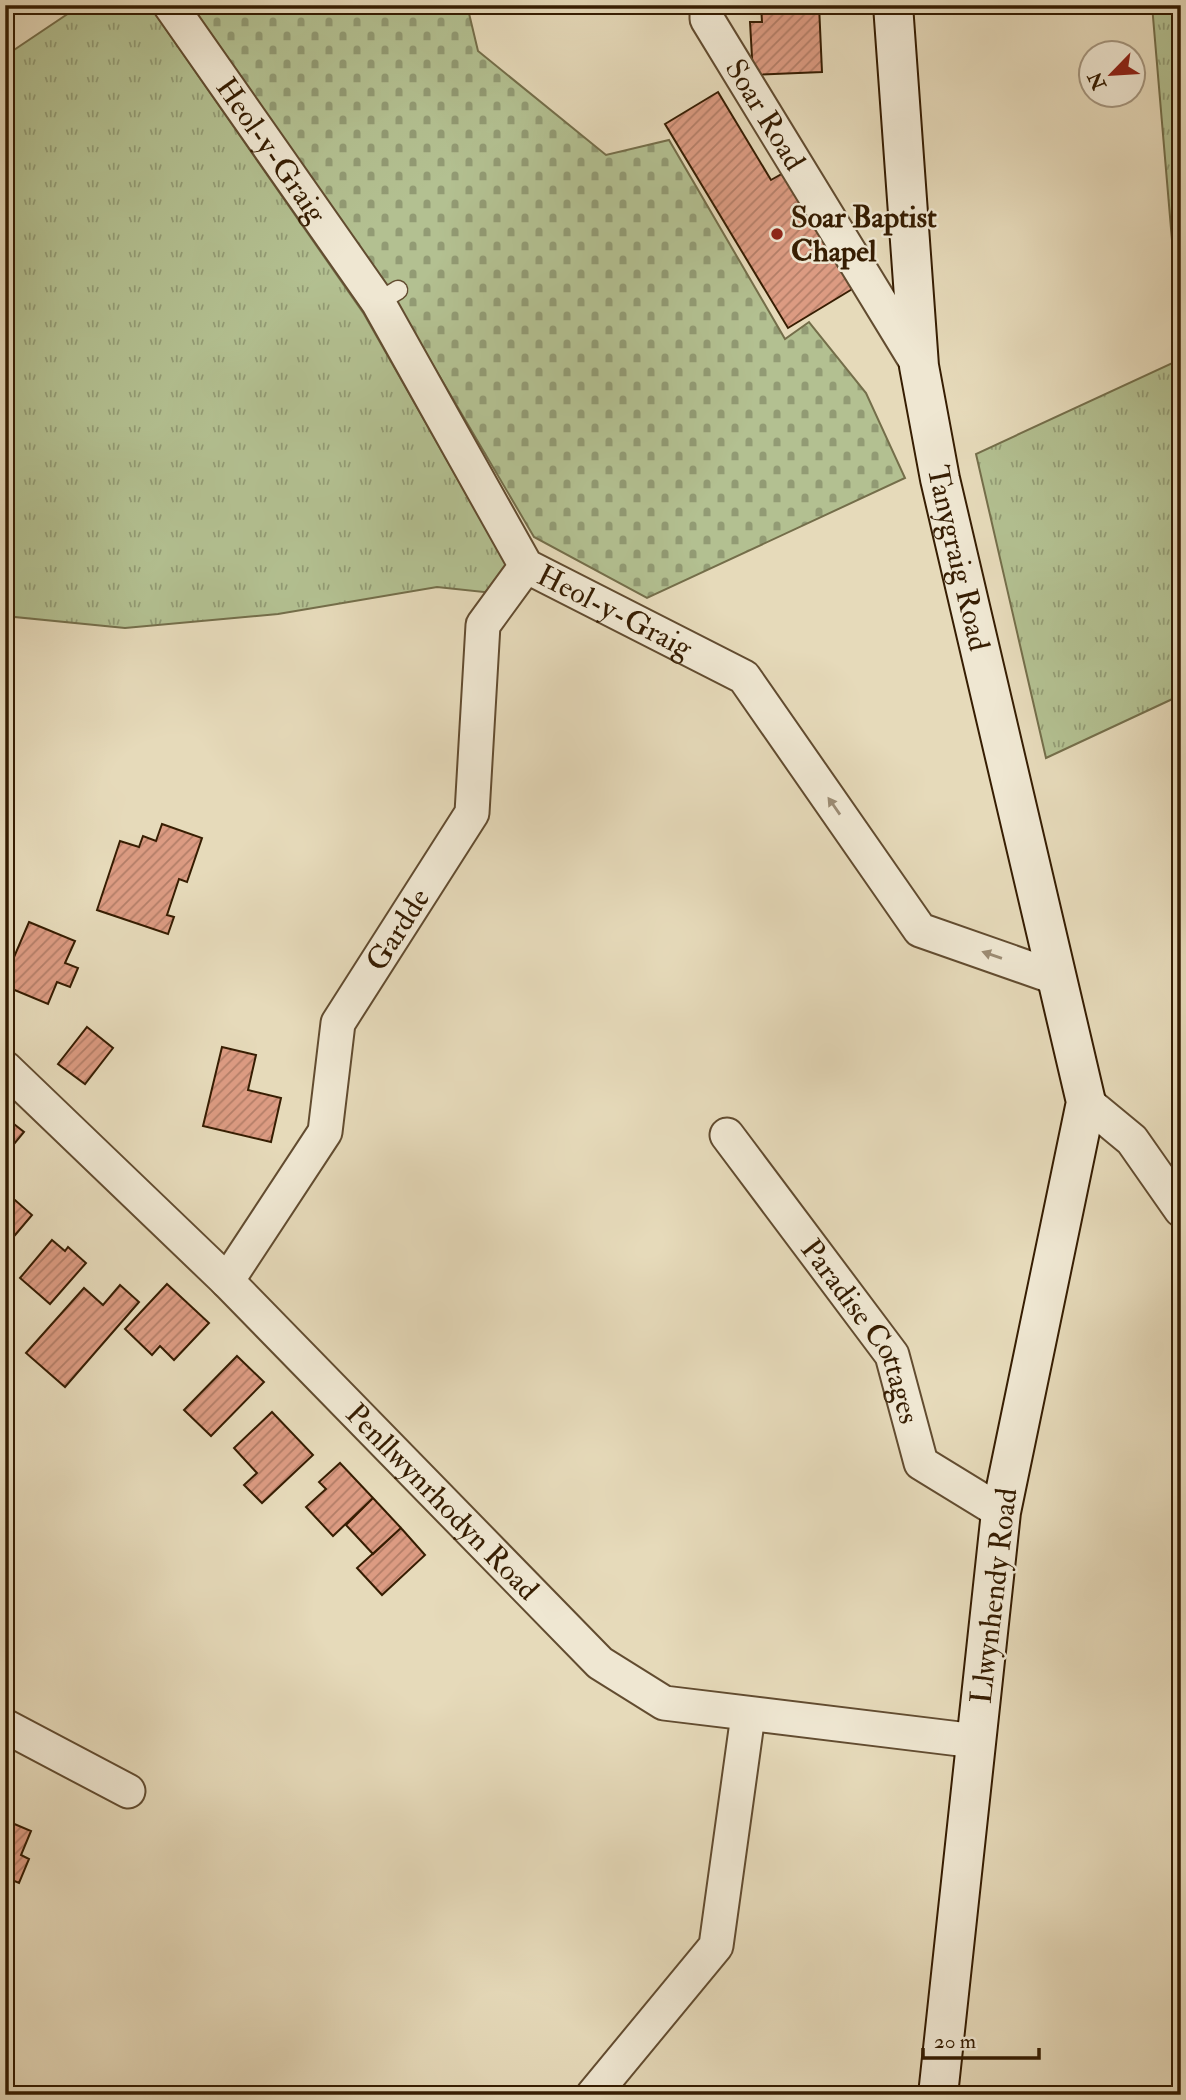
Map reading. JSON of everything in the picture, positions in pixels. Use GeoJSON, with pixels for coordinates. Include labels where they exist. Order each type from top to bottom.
{"type":"FeatureCollection","features":[{"type":"Feature","properties":{"kind":"main road","name":"Tanygraig Road"},"geometry":{"type":"LineString","coordinates":[[893,5],[919,366],[940,479],[1086,1102]]}},
{"type":"Feature","properties":{"kind":"main road","name":"Llwynhendy Road"},"geometry":{"type":"LineString","coordinates":[[938,2095],[1001,1512],[1086,1102]]}},
{"type":"Feature","properties":{"kind":"street","name":"Heol-y-Graig"},"geometry":{"type":"LineString","coordinates":[[170,5],[388,296],[526,566],[744,677],[920,930],[1057,978]]}},
{"type":"Feature","properties":{"kind":"street","name":"Soar Road"},"geometry":{"type":"LineString","coordinates":[[707,5],[707,19],[919,366]]}},
{"type":"Feature","properties":{"kind":"street","name":"Gardde"},"geometry":{"type":"LineString","coordinates":[[227,1281],[325,1132],[338,1023],[472,813],[483,625],[526,566]]}},
{"type":"Feature","properties":{"kind":"street","name":"Penllwynrhodyn Road"},"geometry":{"type":"LineString","coordinates":[[5,1068],[227,1281],[600,1663],[664,1703],[976,1741]]}},
{"type":"Feature","properties":{"kind":"street"},"geometry":{"type":"LineString","coordinates":[[1086,1102],[1132,1140],[1181,1210]]}},
{"type":"Feature","properties":{"kind":"street","name":"Paradise Cottages"},"geometry":{"type":"LineString","coordinates":[[727,1135],[892,1355],[921,1463],[1001,1512]]}},
{"type":"Feature","properties":{"kind":"street"},"geometry":{"type":"LineString","coordinates":[[593,2095],[716,1947],[748,1715]]}},
{"type":"Feature","properties":{"kind":"street"},"geometry":{"type":"LineString","coordinates":[[5,1726],[128,1791]]}},
{"type":"Feature","properties":{"kind":"green space"},"geometry":{"type":"Polygon","coordinates":[[[81,5],[149,5],[364,314],[507,566],[493,593],[437,587],[278,614],[125,628],[5,616],[5,56],[81,5]]]}},
{"type":"Feature","properties":{"kind":"green space"},"geometry":{"type":"Polygon","coordinates":[[[191,5],[467,5],[478,51],[606,155],[669,140],[785,339],[809,322],[866,393],[905,478],[647,598],[534,537],[386,285],[191,5]]]}},
{"type":"Feature","properties":{"kind":"green space"},"geometry":{"type":"Polygon","coordinates":[[[1152,5],[1181,5],[1181,346],[1152,5]]]}},
{"type":"Feature","properties":{"kind":"green space"},"geometry":{"type":"Polygon","coordinates":[[[1181,359],[1181,695],[1046,758],[976,454],[1181,359]]]}},
{"type":"Feature","properties":{"kind":"building"},"geometry":{"type":"Polygon","coordinates":[[[761,5],[819,5],[822,72],[753,75],[750,22],[762,22],[761,5]]]}},
{"type":"Feature","properties":{"kind":"building","name":"Soar Baptist Chapel"},"geometry":{"type":"Polygon","coordinates":[[[718,92],[771,180],[785,172],[854,288],[788,328],[665,124],[718,92]]]}},
{"type":"Feature","properties":{"kind":"building"},"geometry":{"type":"Polygon","coordinates":[[[162,824],[202,838],[187,882],[179,879],[167,915],[174,917],[168,934],[97,910],[120,841],[139,847],[143,836],[156,841],[162,824]]]}},
{"type":"Feature","properties":{"kind":"building"},"geometry":{"type":"Polygon","coordinates":[[[29,922],[75,941],[65,963],[78,968],[70,987],[57,982],[48,1004],[5,986],[5,978],[29,922]]]}},
{"type":"Feature","properties":{"kind":"building"},"geometry":{"type":"Polygon","coordinates":[[[87,1027],[113,1048],[85,1084],[58,1064],[87,1027]]]}},
{"type":"Feature","properties":{"kind":"building"},"geometry":{"type":"Polygon","coordinates":[[[222,1047],[256,1055],[248,1090],[281,1098],[271,1142],[203,1126],[222,1047]]]}},
{"type":"Feature","properties":{"kind":"building"},"geometry":{"type":"Polygon","coordinates":[[[5,1117],[24,1132],[5,1155],[5,1117]]]}},
{"type":"Feature","properties":{"kind":"building"},"geometry":{"type":"Polygon","coordinates":[[[5,1198],[11,1204],[15,1200],[32,1215],[5,1247],[5,1198]]]}},
{"type":"Feature","properties":{"kind":"building"},"geometry":{"type":"Polygon","coordinates":[[[52,1240],[65,1251],[68,1247],[86,1263],[50,1304],[20,1278],[52,1240]]]}},
{"type":"Feature","properties":{"kind":"building"},"geometry":{"type":"Polygon","coordinates":[[[167,1284],[209,1323],[174,1360],[160,1346],[152,1355],[125,1329],[167,1284]]]}},
{"type":"Feature","properties":{"kind":"building"},"geometry":{"type":"Polygon","coordinates":[[[120,1285],[139,1302],[65,1387],[26,1353],[84,1288],[103,1305],[120,1285]]]}},
{"type":"Feature","properties":{"kind":"building"},"geometry":{"type":"Polygon","coordinates":[[[237,1356],[264,1382],[211,1436],[184,1410],[237,1356]]]}},
{"type":"Feature","properties":{"kind":"building"},"geometry":{"type":"Polygon","coordinates":[[[272,1412],[313,1455],[262,1503],[244,1485],[257,1473],[234,1448],[272,1412]]]}},
{"type":"Feature","properties":{"kind":"building"},"geometry":{"type":"Polygon","coordinates":[[[340,1463],[373,1498],[333,1536],[306,1507],[326,1489],[319,1482],[340,1463]]]}},
{"type":"Feature","properties":{"kind":"building"},"geometry":{"type":"Polygon","coordinates":[[[373,1498],[401,1528],[373,1554],[346,1525],[373,1498]]]}},
{"type":"Feature","properties":{"kind":"building"},"geometry":{"type":"Polygon","coordinates":[[[401,1528],[425,1555],[382,1595],[357,1568],[401,1528]]]}},
{"type":"Feature","properties":{"kind":"building"},"geometry":{"type":"Polygon","coordinates":[[[5,1820],[31,1831],[21,1855],[29,1859],[19,1883],[5,1877],[5,1820]]]}},
{"type":"Feature","properties":{"kind":"place","name":"Soar Baptist Chapel"},"geometry":{"type":"Point","coordinates":[777,234]}}]}
